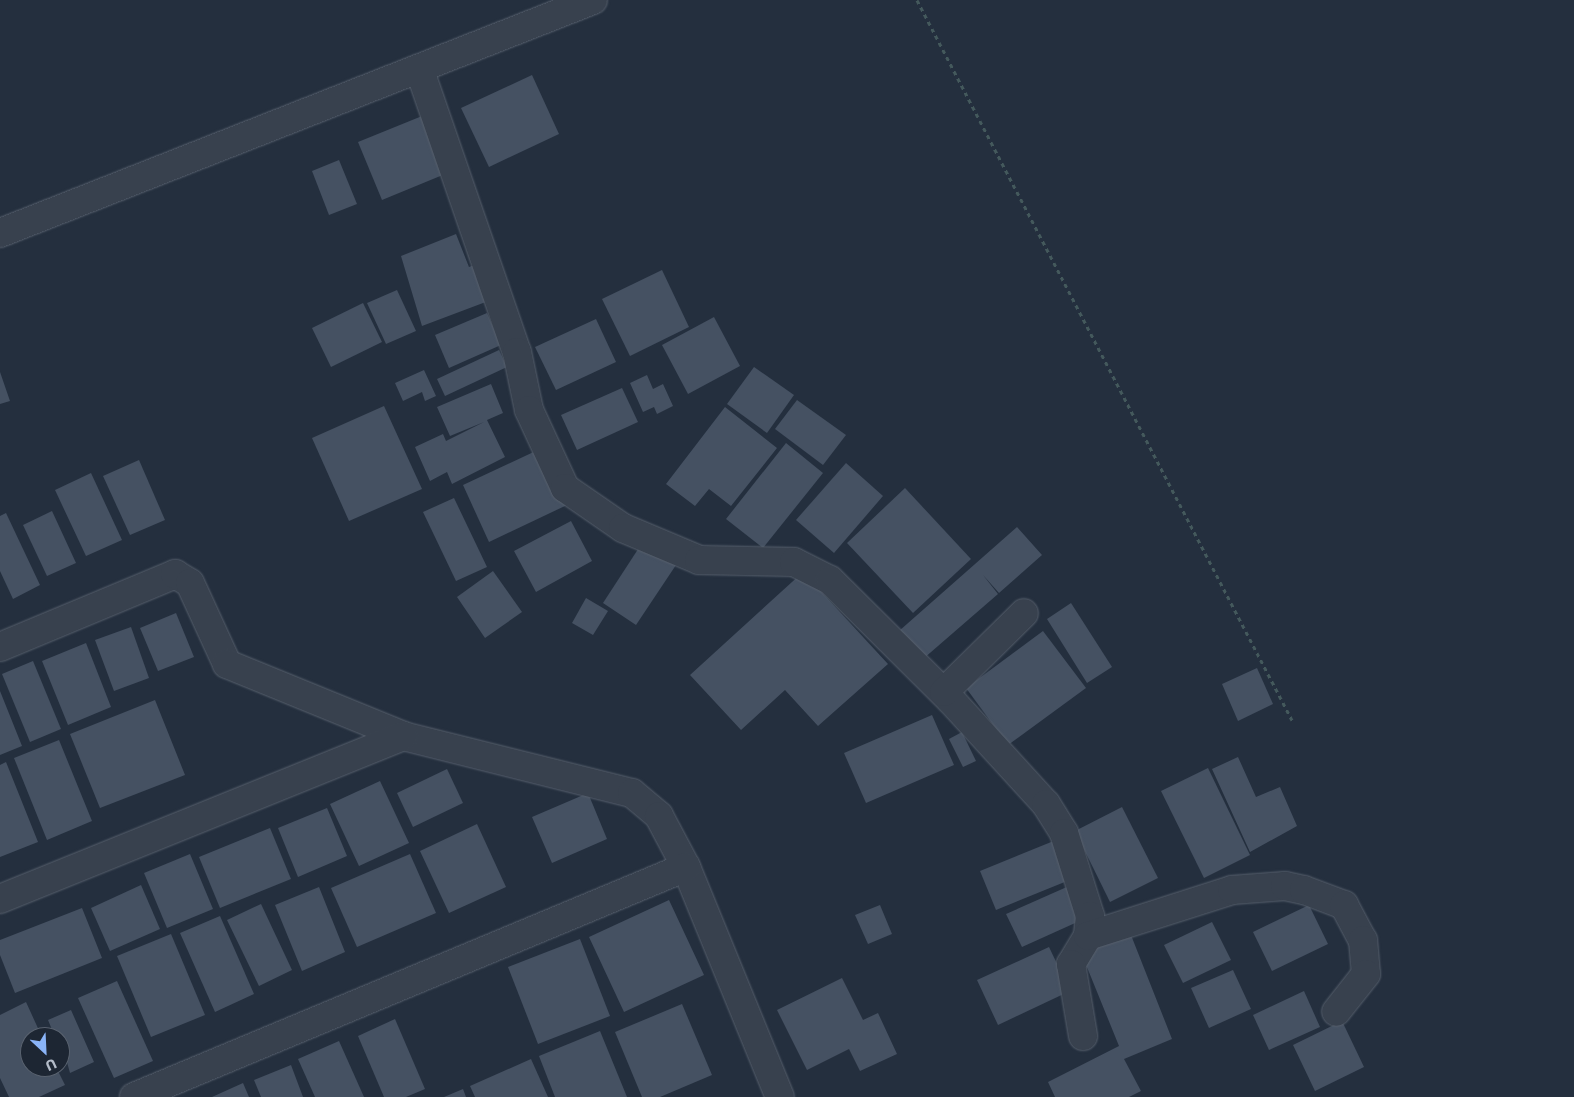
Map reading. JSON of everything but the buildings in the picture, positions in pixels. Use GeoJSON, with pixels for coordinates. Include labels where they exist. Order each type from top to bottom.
{"type":"FeatureCollection","features":[{"type":"Feature","properties":{"kind":"street"},"geometry":{"type":"LineString","coordinates":[[0,233],[62,205],[420,71],[593,0]]}},
{"type":"Feature","properties":{"kind":"street"},"geometry":{"type":"LineString","coordinates":[[420,71],[517,352],[529,410],[565,488],[623,528],[699,560],[794,562],[830,580],[944,692],[1046,804],[1064,833],[1090,916],[1088,936],[1071,964],[1083,1036]]}},
{"type":"Feature","properties":{"kind":"street"},"geometry":{"type":"LineString","coordinates":[[0,647],[175,574],[190,583],[227,664],[403,736],[632,793],[659,816],[686,867],[780,1097]]}},
{"type":"Feature","properties":{"kind":"street"},"geometry":{"type":"LineString","coordinates":[[944,692],[1024,614]]}},
{"type":"Feature","properties":{"kind":"street"},"geometry":{"type":"LineString","coordinates":[[0,899],[403,736]]}},
{"type":"Feature","properties":{"kind":"street"},"geometry":{"type":"LineString","coordinates":[[134,1097],[686,867]]}},
{"type":"Feature","properties":{"kind":"street"},"geometry":{"type":"LineString","coordinates":[[1088,936],[1232,890],[1286,886],[1304,890],[1344,905],[1364,940],[1366,974],[1336,1012]]}},
{"type":"Feature","properties":{"kind":"path"},"geometry":{"type":"LineString","coordinates":[[917,0],[1292,720]]}}]}
